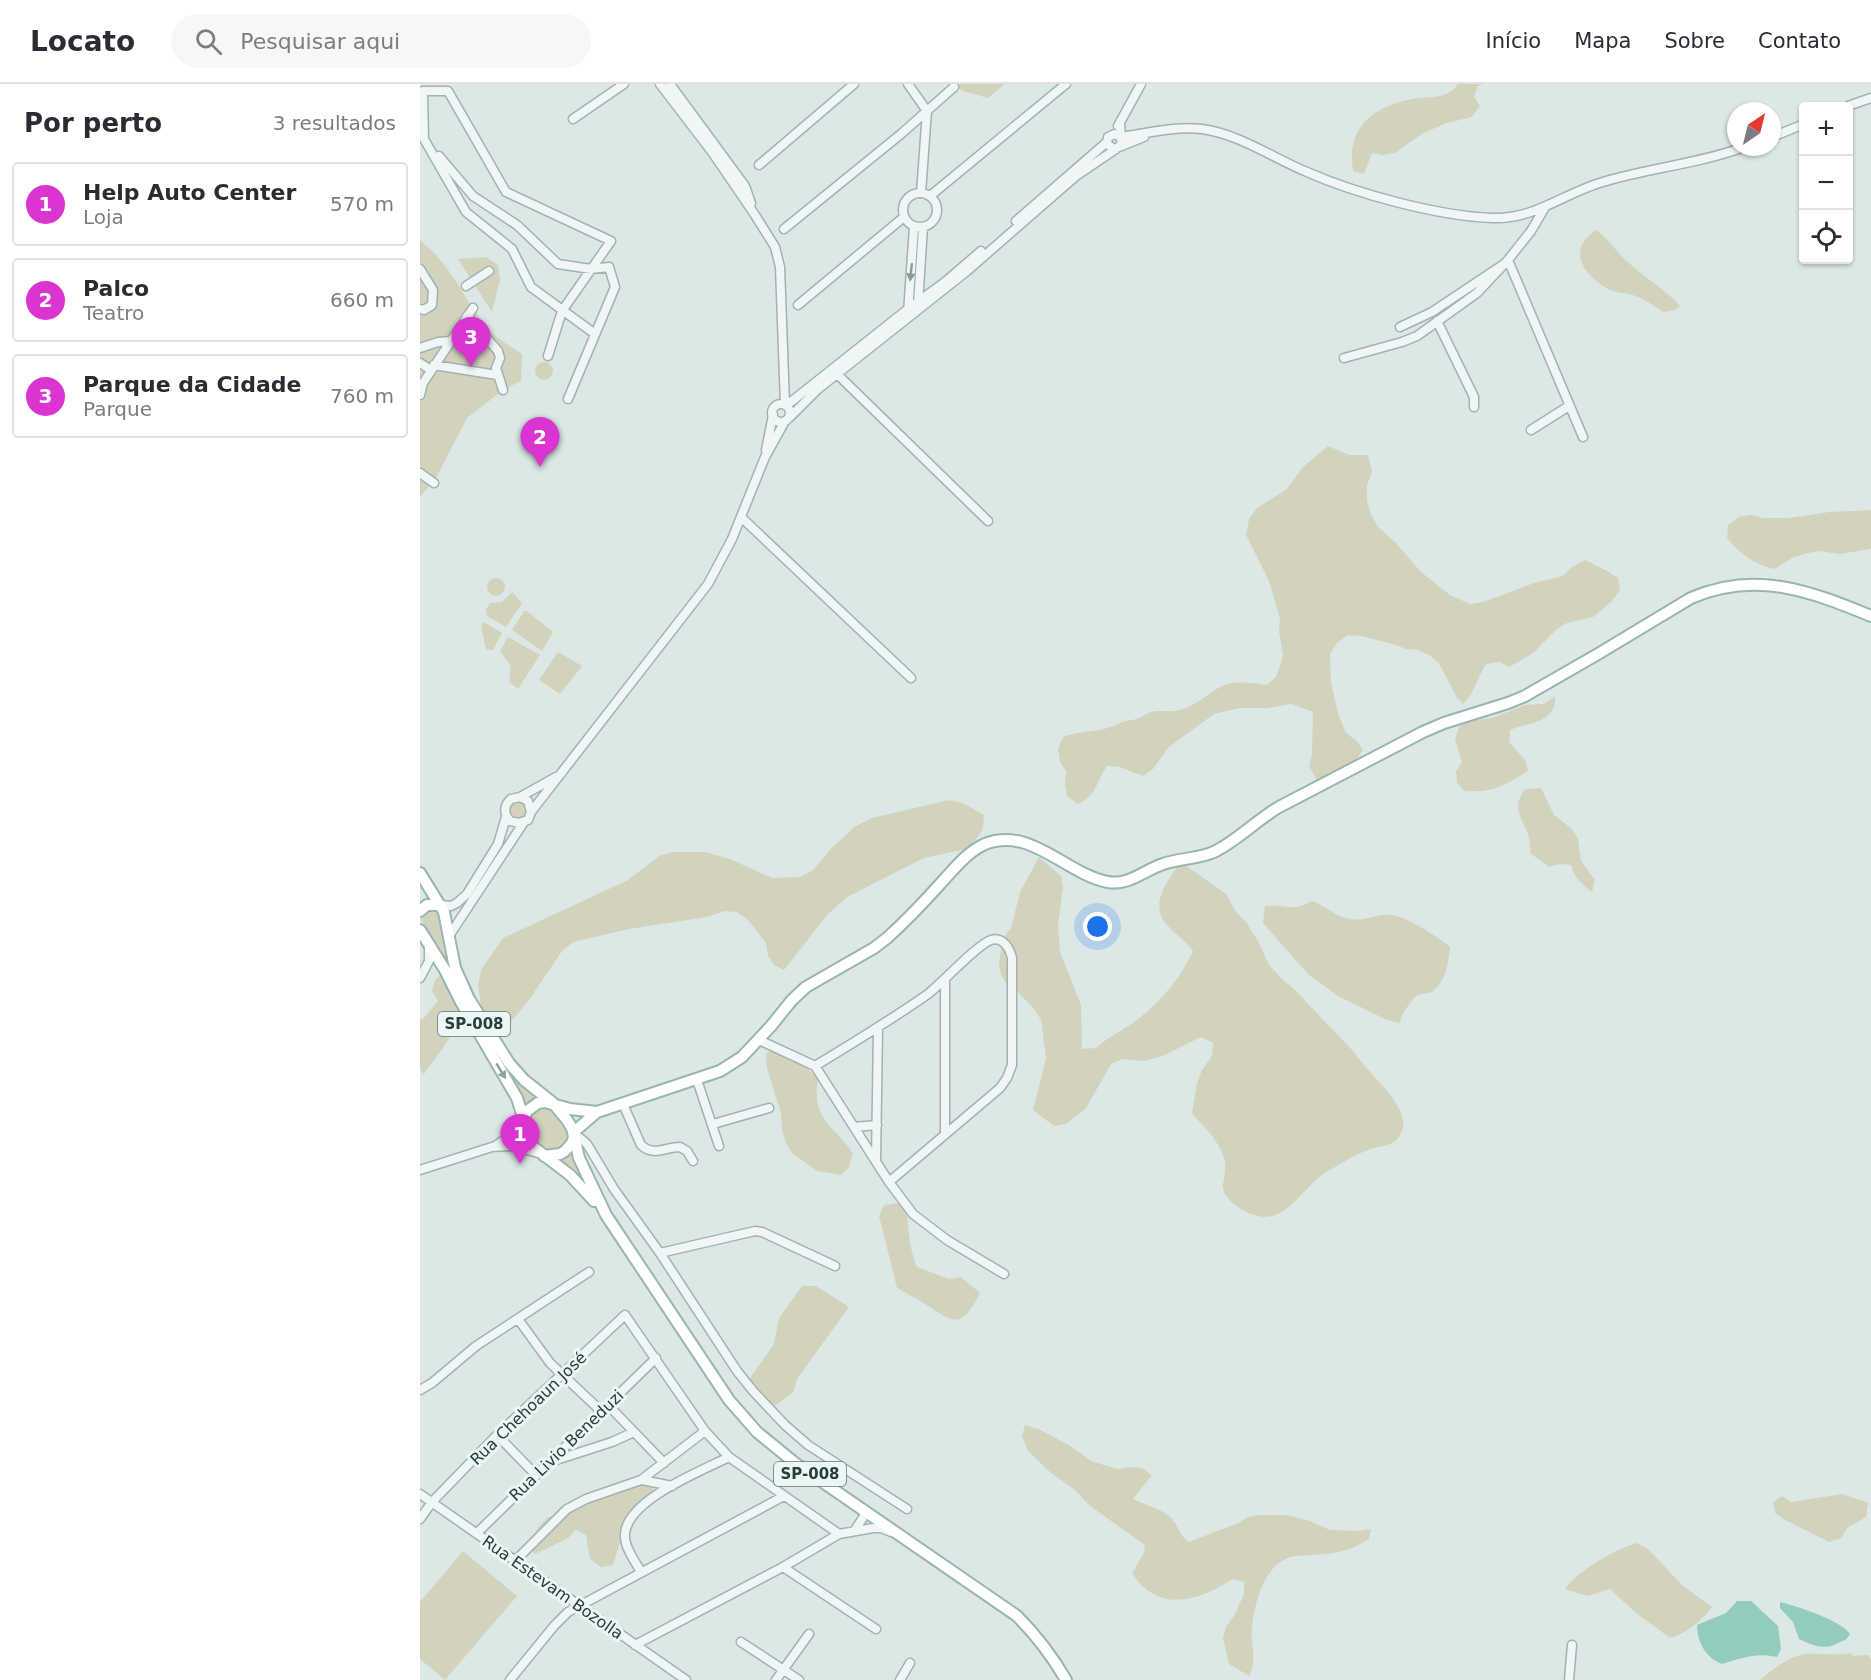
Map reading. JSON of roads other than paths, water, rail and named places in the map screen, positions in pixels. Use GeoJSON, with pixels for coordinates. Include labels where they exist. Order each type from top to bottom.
{"type":"FeatureCollection","features":[{"type":"Feature","properties":{"kind":"main road"},"geometry":{"type":"LineString","coordinates":[[523,1120],[527,1111],[538,1103],[554,1103],[570,1109],[597,1112],[697,1080],[730,1066],[759,1040],[798,994],[817,979],[874,948],[887,938],[965,857],[984,845],[1001,840],[1021,842],[1093,877],[1108,882],[1119,882],[1161,864],[1214,852],[1260,818],[1390,748],[1443,723],[1525,696],[1706,591],[1728,585],[1754,584],[1797,590],[1817,595],[1871,616]]}},
{"type":"Feature","properties":{"kind":"main road","name":"SP-008"},"geometry":{"type":"LineString","coordinates":[[420,873],[440,905],[447,922],[450,949],[460,980],[492,1037],[516,1072],[554,1103],[567,1120],[574,1136],[579,1158],[606,1215],[715,1381],[744,1419],[795,1463],[1017,1616],[1053,1658],[1066,1680]]}},
{"type":"Feature","properties":{"kind":"main road"},"geometry":{"type":"LineString","coordinates":[[420,911],[427,905],[440,905]]}},
{"type":"Feature","properties":{"kind":"main road","name":"SP-008"},"geometry":{"type":"LineString","coordinates":[[420,930],[517,1098],[532,1146],[570,1175],[606,1215]]}},
{"type":"Feature","properties":{"kind":"main road"},"geometry":{"type":"LineString","coordinates":[[544,1156],[560,1154],[572,1143],[576,1130],[597,1112]]}},
{"type":"Feature","properties":{"kind":"street"},"geometry":{"type":"LineString","coordinates":[[573,119],[624,84]]}},
{"type":"Feature","properties":{"kind":"street"},"geometry":{"type":"LineString","coordinates":[[660,84],[674,96],[715,150],[772,240],[779,258],[783,381],[786,405],[790,410],[788,419]]}},
{"type":"Feature","properties":{"kind":"street"},"geometry":{"type":"LineString","coordinates":[[670,84],[674,96]]}},
{"type":"Feature","properties":{"kind":"street"},"geometry":{"type":"LineString","coordinates":[[759,165],[854,84]]}},
{"type":"Feature","properties":{"kind":"street"},"geometry":{"type":"LineString","coordinates":[[908,84],[927,111],[926,194],[936,203],[937,212],[931,224],[918,227],[904,217],[902,208],[912,194],[926,194],[1066,84]]}},
{"type":"Feature","properties":{"kind":"street"},"geometry":{"type":"LineString","coordinates":[[1118,142],[1120,123],[1141,84]]}},
{"type":"Feature","properties":{"kind":"street"},"geometry":{"type":"LineString","coordinates":[[784,229],[954,87]]}},
{"type":"Feature","properties":{"kind":"street"},"geometry":{"type":"LineString","coordinates":[[548,356],[562,311],[611,241],[506,192],[448,91],[423,91],[422,137],[466,212],[512,249],[531,287],[562,311],[595,334]]}},
{"type":"Feature","properties":{"kind":"street"},"geometry":{"type":"LineString","coordinates":[[1853,104],[1871,98]]}},
{"type":"Feature","properties":{"kind":"street"},"geometry":{"type":"LineString","coordinates":[[1781,133],[1799,126]]}},
{"type":"Feature","properties":{"kind":"street"},"geometry":{"type":"LineString","coordinates":[[774,411],[780,404],[786,405],[967,271],[1118,142],[1177,128],[1214,132],[1229,136],[1306,172],[1334,182],[1405,203],[1461,215],[1506,219],[1545,208],[1594,184],[1727,153]]}},
{"type":"Feature","properties":{"kind":"street"},"geometry":{"type":"LineString","coordinates":[[422,137],[473,196],[517,225],[558,264],[591,269],[609,267],[615,287],[568,399]]}},
{"type":"Feature","properties":{"kind":"street"},"geometry":{"type":"LineString","coordinates":[[448,936],[531,812],[708,584],[741,517],[765,457],[788,419],[810,396],[1107,142],[1108,137],[1118,142]]}},
{"type":"Feature","properties":{"kind":"street"},"geometry":{"type":"LineString","coordinates":[[1344,358],[1417,336],[1477,293],[1531,231],[1545,208]]}},
{"type":"Feature","properties":{"kind":"street"},"geometry":{"type":"LineString","coordinates":[[798,305],[904,217]]}},
{"type":"Feature","properties":{"kind":"street"},"geometry":{"type":"LineString","coordinates":[[913,309],[918,227]]}},
{"type":"Feature","properties":{"kind":"street"},"geometry":{"type":"LineString","coordinates":[[913,309],[917,249]]}},
{"type":"Feature","properties":{"kind":"street"},"geometry":{"type":"LineString","coordinates":[[1400,327],[1432,312],[1506,262]]}},
{"type":"Feature","properties":{"kind":"street"},"geometry":{"type":"LineString","coordinates":[[1506,262],[1583,437]]}},
{"type":"Feature","properties":{"kind":"street"},"geometry":{"type":"LineString","coordinates":[[420,269],[433,290],[432,305],[420,309]]}},
{"type":"Feature","properties":{"kind":"street"},"geometry":{"type":"LineString","coordinates":[[466,286],[489,271]]}},
{"type":"Feature","properties":{"kind":"street"},"geometry":{"type":"LineString","coordinates":[[420,395],[423,383],[473,308]]}},
{"type":"Feature","properties":{"kind":"street"},"geometry":{"type":"LineString","coordinates":[[467,316],[498,351],[500,358],[496,368],[503,390]]}},
{"type":"Feature","properties":{"kind":"street"},"geometry":{"type":"LineString","coordinates":[[1437,321],[1474,397],[1474,407]]}},
{"type":"Feature","properties":{"kind":"street"},"geometry":{"type":"LineString","coordinates":[[420,348],[438,342],[451,341]]}},
{"type":"Feature","properties":{"kind":"street"},"geometry":{"type":"LineString","coordinates":[[420,363],[433,368],[497,375]]}},
{"type":"Feature","properties":{"kind":"street"},"geometry":{"type":"LineString","coordinates":[[837,374],[988,521]]}},
{"type":"Feature","properties":{"kind":"street"},"geometry":{"type":"LineString","coordinates":[[765,457],[774,411],[783,381]]}},
{"type":"Feature","properties":{"kind":"street"},"geometry":{"type":"LineString","coordinates":[[1531,430],[1569,406]]}},
{"type":"Feature","properties":{"kind":"street"},"geometry":{"type":"LineString","coordinates":[[774,411],[776,420],[788,419]]}},
{"type":"Feature","properties":{"kind":"street"},"geometry":{"type":"LineString","coordinates":[[420,473],[434,483]]}},
{"type":"Feature","properties":{"kind":"street"},"geometry":{"type":"LineString","coordinates":[[741,517],[911,678]]}},
{"type":"Feature","properties":{"kind":"street"},"geometry":{"type":"LineString","coordinates":[[440,905],[451,906],[467,894],[495,850],[507,817],[505,807],[508,801],[520,797],[561,774]]}},
{"type":"Feature","properties":{"kind":"street"},"geometry":{"type":"LineString","coordinates":[[520,797],[530,804],[531,812]]}},
{"type":"Feature","properties":{"kind":"street"},"geometry":{"type":"LineString","coordinates":[[507,817],[514,823],[524,822]]}},
{"type":"Feature","properties":{"kind":"street"},"geometry":{"type":"LineString","coordinates":[[815,1066],[878,1028],[945,980],[983,944],[991,940],[1002,941],[1009,948],[1012,958],[1011,1071],[1000,1088],[889,1182]]}},
{"type":"Feature","properties":{"kind":"street"},"geometry":{"type":"LineString","coordinates":[[422,973],[429,961],[429,944]]}},
{"type":"Feature","properties":{"kind":"street"},"geometry":{"type":"LineString","coordinates":[[422,973],[434,969],[445,970]]}},
{"type":"Feature","properties":{"kind":"street"},"geometry":{"type":"LineString","coordinates":[[945,980],[945,1134]]}},
{"type":"Feature","properties":{"kind":"street"},"geometry":{"type":"LineString","coordinates":[[876,1161],[878,1028]]}},
{"type":"Feature","properties":{"kind":"street"},"geometry":{"type":"LineString","coordinates":[[759,1040],[815,1066],[904,1204],[921,1222],[1004,1274]]}},
{"type":"Feature","properties":{"kind":"street"},"geometry":{"type":"LineString","coordinates":[[697,1080],[720,1146]]}},
{"type":"Feature","properties":{"kind":"street"},"geometry":{"type":"LineString","coordinates":[[623,1104],[641,1145],[645,1149],[656,1152],[680,1147],[687,1151],[693,1161]]}},
{"type":"Feature","properties":{"kind":"street"},"geometry":{"type":"LineString","coordinates":[[713,1124],[769,1108]]}},
{"type":"Feature","properties":{"kind":"street"},"geometry":{"type":"LineString","coordinates":[[492,1148],[513,1134],[523,1120]]}},
{"type":"Feature","properties":{"kind":"street"},"geometry":{"type":"LineString","coordinates":[[854,1127],[877,1125]]}},
{"type":"Feature","properties":{"kind":"street"},"geometry":{"type":"LineString","coordinates":[[574,1136],[587,1144],[614,1189],[660,1253],[737,1371],[768,1408],[808,1445],[907,1509]]}},
{"type":"Feature","properties":{"kind":"street"},"geometry":{"type":"LineString","coordinates":[[420,1170],[492,1148],[512,1146],[528,1149],[544,1156]]}},
{"type":"Feature","properties":{"kind":"street"},"geometry":{"type":"LineString","coordinates":[[660,1253],[756,1231],[835,1266]]}},
{"type":"Feature","properties":{"kind":"street"},"geometry":{"type":"LineString","coordinates":[[420,1390],[432,1383],[476,1346],[589,1272]]}},
{"type":"Feature","properties":{"kind":"street","name":"Rua Chehoaun José"},"geometry":{"type":"LineString","coordinates":[[420,1520],[432,1502],[497,1436],[625,1315],[656,1358]]}},
{"type":"Feature","properties":{"kind":"street"},"geometry":{"type":"LineString","coordinates":[[518,1318],[560,1374],[634,1432],[664,1463]]}},
{"type":"Feature","properties":{"kind":"street"},"geometry":{"type":"LineString","coordinates":[[656,1358],[705,1431],[729,1457],[839,1534]]}},
{"type":"Feature","properties":{"kind":"street","name":"Rua Livio Beneduzi"},"geometry":{"type":"LineString","coordinates":[[477,1533],[656,1358]]}},
{"type":"Feature","properties":{"kind":"street"},"geometry":{"type":"LineString","coordinates":[[516,1560],[567,1509],[586,1499],[641,1480],[705,1431]]}},
{"type":"Feature","properties":{"kind":"street"},"geometry":{"type":"LineString","coordinates":[[550,1462],[612,1442],[634,1432]]}},
{"type":"Feature","properties":{"kind":"street"},"geometry":{"type":"LineString","coordinates":[[497,1436],[535,1474]]}},
{"type":"Feature","properties":{"kind":"street"},"geometry":{"type":"LineString","coordinates":[[641,1572],[626,1543],[626,1529],[642,1504],[653,1496],[729,1457]]}},
{"type":"Feature","properties":{"kind":"street"},"geometry":{"type":"LineString","coordinates":[[641,1480],[672,1486]]}},
{"type":"Feature","properties":{"kind":"street","name":"Rua Estevam Bozolla"},"geometry":{"type":"LineString","coordinates":[[420,1494],[686,1680]]}},
{"type":"Feature","properties":{"kind":"street"},"geometry":{"type":"LineString","coordinates":[[510,1680],[562,1617],[784,1496]]}},
{"type":"Feature","properties":{"kind":"street"},"geometry":{"type":"LineString","coordinates":[[855,1530],[866,1513]]}},
{"type":"Feature","properties":{"kind":"street"},"geometry":{"type":"LineString","coordinates":[[635,1646],[783,1567],[839,1534],[881,1528],[897,1535]]}},
{"type":"Feature","properties":{"kind":"street"},"geometry":{"type":"LineString","coordinates":[[783,1567],[876,1629]]}},
{"type":"Feature","properties":{"kind":"street"},"geometry":{"type":"LineString","coordinates":[[776,1680],[809,1634]]}},
{"type":"Feature","properties":{"kind":"street"},"geometry":{"type":"LineString","coordinates":[[741,1642],[799,1680]]}},
{"type":"Feature","properties":{"kind":"street"},"geometry":{"type":"LineString","coordinates":[[1569,1680],[1572,1645]]}},
{"type":"Feature","properties":{"kind":"street"},"geometry":{"type":"LineString","coordinates":[[900,1680],[910,1663]]}},
{"type":"Feature","properties":{"kind":"place","name":"Parque da Cidade"},"geometry":{"type":"Point","coordinates":[471,367]}},
{"type":"Feature","properties":{"kind":"place","name":"Palco"},"geometry":{"type":"Point","coordinates":[540,467]}},
{"type":"Feature","properties":{"kind":"place","name":"Help Auto Center"},"geometry":{"type":"Point","coordinates":[520,1164]}}]}
